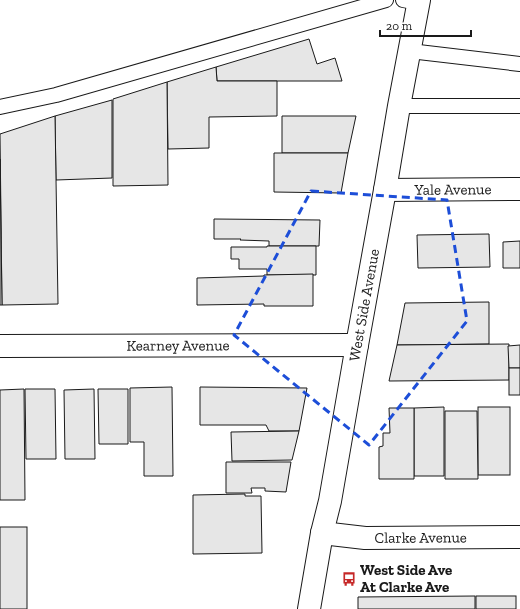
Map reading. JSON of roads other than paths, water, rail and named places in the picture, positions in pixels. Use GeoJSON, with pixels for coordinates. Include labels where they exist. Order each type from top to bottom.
{"type":"FeatureCollection","features":[{"type":"Feature","properties":{"kind":"street","name":"West Side Avenue"},"geometry":{"type":"LineString","coordinates":[[309,609],[322,533],[330,501],[399,106],[410,51],[414,1]]}},
{"type":"Feature","properties":{"kind":"street","name":"Yale Avenue"},"geometry":{"type":"LineString","coordinates":[[385,190],[520,189]]}},
{"type":"Feature","properties":{"kind":"street","name":"Kearney Avenue"},"geometry":{"type":"LineString","coordinates":[[0,346],[357,345]]}},
{"type":"Feature","properties":{"kind":"street","name":"Clarke Avenue"},"geometry":{"type":"LineString","coordinates":[[322,533],[365,538],[520,538]]}},
{"type":"Feature","properties":{"kind":"lane"},"geometry":{"type":"LineString","coordinates":[[0,106],[56,95],[386,0]]}},
{"type":"Feature","properties":{"kind":"lane"},"geometry":{"type":"LineString","coordinates":[[410,51],[520,64]]}},
{"type":"Feature","properties":{"kind":"lane"},"geometry":{"type":"LineString","coordinates":[[399,106],[520,106]]}},
{"type":"Feature","properties":{"kind":"place","name":"West Side Ave At Clarke Ave"},"geometry":{"type":"Point","coordinates":[349,579]}}]}
